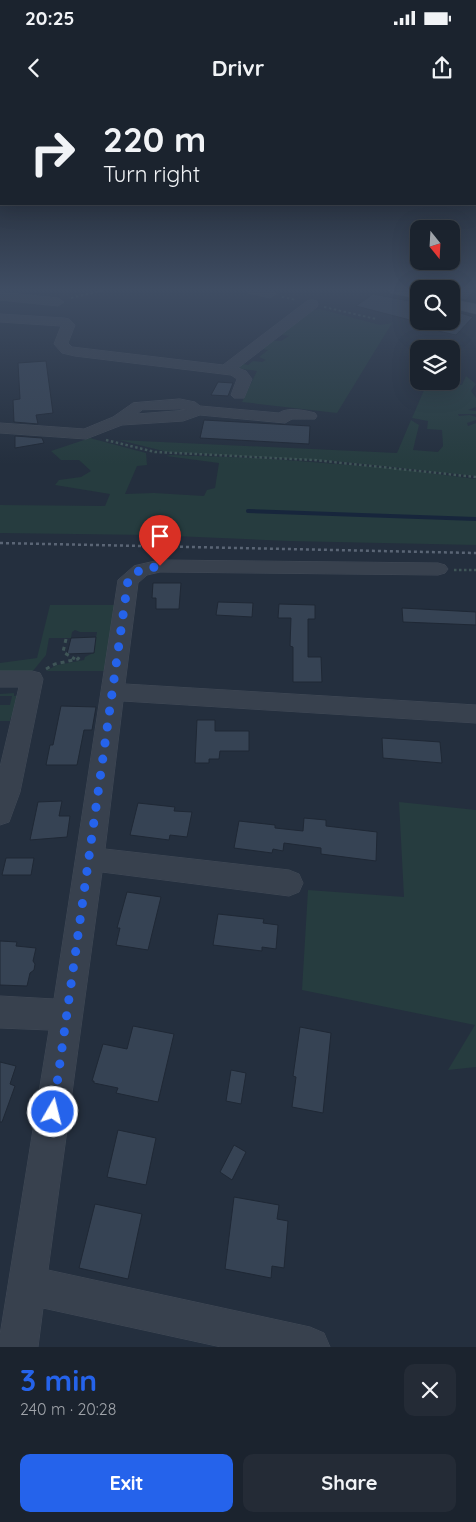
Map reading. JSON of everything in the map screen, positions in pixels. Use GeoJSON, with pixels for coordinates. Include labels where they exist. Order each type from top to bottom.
{"type":"FeatureCollection","features":[{"type":"Feature","properties":{"kind":"street"},"geometry":{"type":"LineString","coordinates":[[65,348],[75,352],[226,370],[241,374],[245,379],[239,395]]}},
{"type":"Feature","properties":{"kind":"street"},"geometry":{"type":"LineString","coordinates":[[226,370],[254,348]]}},
{"type":"Feature","properties":{"kind":"street"},"geometry":{"type":"LineString","coordinates":[[0,428],[79,433],[119,420],[134,408],[145,405],[185,404],[196,410],[285,418],[286,414],[309,416]]}},
{"type":"Feature","properties":{"kind":"street"},"geometry":{"type":"LineString","coordinates":[[18,1347],[90,858],[128,580],[140,570],[160,566],[438,569]]}},
{"type":"Feature","properties":{"kind":"street"},"geometry":{"type":"LineString","coordinates":[[0,679],[32,679],[2,800]]}},
{"type":"Feature","properties":{"kind":"street"},"geometry":{"type":"LineString","coordinates":[[112,692],[476,714]]}},
{"type":"Feature","properties":{"kind":"street"},"geometry":{"type":"LineString","coordinates":[[90,858],[289,884]]}},
{"type":"Feature","properties":{"kind":"street"},"geometry":{"type":"LineString","coordinates":[[0,1012],[67,1015]]}},
{"type":"Feature","properties":{"kind":"street"},"geometry":{"type":"LineString","coordinates":[[28,1285],[310,1347]]}},
{"type":"Feature","properties":{"kind":"path"},"geometry":{"type":"LineString","coordinates":[[79,433],[155,452],[314,460],[476,477]]}},
{"type":"Feature","properties":{"kind":"path"},"geometry":{"type":"LineString","coordinates":[[66,639],[63,652],[77,660]]}},
{"type":"Feature","properties":{"kind":"path"},"geometry":{"type":"LineString","coordinates":[[45,671],[55,664],[77,660],[81,654]]}},
{"type":"Feature","properties":{"kind":"green space"},"geometry":{"type":"Polygon","coordinates":[[[259,348],[377,348],[337,413],[242,402],[257,371],[235,368],[239,363],[248,365],[253,361],[262,362],[266,360],[259,357],[268,350],[259,348]]]}},
{"type":"Feature","properties":{"kind":"green space"},"geometry":{"type":"Polygon","coordinates":[[[466,376],[476,384],[471,391],[476,398],[476,407],[468,410],[476,411],[476,414],[458,414],[459,416],[470,415],[476,417],[476,420],[467,423],[468,426],[476,423],[476,476],[334,461],[167,452],[119,440],[397,453],[411,420],[419,425],[413,450],[438,452],[443,446],[442,430],[427,429],[428,421],[412,418],[424,390],[460,390],[460,385],[462,385],[466,376]]]}},
{"type":"Feature","properties":{"kind":"green space"},"geometry":{"type":"Polygon","coordinates":[[[90,438],[146,453],[147,465],[137,466],[125,494],[154,493],[204,496],[207,490],[215,488],[219,463],[166,456],[171,455],[259,458],[390,468],[476,479],[476,545],[289,541],[151,535],[0,533],[0,505],[105,506],[110,494],[55,485],[59,480],[81,477],[91,471],[79,460],[61,460],[51,451],[90,438]]]}},
{"type":"Feature","properties":{"kind":"green space"},"geometry":{"type":"Polygon","coordinates":[[[50,605],[118,605],[106,671],[46,671],[57,665],[84,660],[85,657],[93,653],[97,632],[80,632],[75,630],[72,632],[71,638],[49,638],[46,655],[32,672],[0,674],[0,663],[37,658],[50,605]]]}},
{"type":"Feature","properties":{"kind":"green space"},"geometry":{"type":"Polygon","coordinates":[[[14,693],[14,696],[22,695],[17,717],[11,717],[10,721],[0,721],[0,705],[10,705],[12,696],[0,696],[0,694],[14,693]]]}},
{"type":"Feature","properties":{"kind":"green space"},"geometry":{"type":"Polygon","coordinates":[[[399,802],[476,810],[476,1067],[448,1070],[475,1025],[302,990],[308,890],[404,897],[399,802]]]}},
{"type":"Feature","properties":{"kind":"building"},"geometry":{"type":"Polygon","coordinates":[[[46,361],[53,413],[36,415],[38,424],[14,422],[13,400],[20,399],[18,363],[46,361]]]}},
{"type":"Feature","properties":{"kind":"building"},"geometry":{"type":"Polygon","coordinates":[[[218,382],[233,383],[228,396],[211,395],[218,382]]]}},
{"type":"Feature","properties":{"kind":"building"},"geometry":{"type":"Polygon","coordinates":[[[204,420],[310,426],[309,444],[200,438],[204,420]]]}},
{"type":"Feature","properties":{"kind":"building"},"geometry":{"type":"Polygon","coordinates":[[[15,436],[42,438],[44,443],[15,448],[15,436]]]}},
{"type":"Feature","properties":{"kind":"building"},"geometry":{"type":"Polygon","coordinates":[[[153,583],[181,583],[179,609],[156,609],[156,598],[152,598],[153,583]]]}},
{"type":"Feature","properties":{"kind":"building"},"geometry":{"type":"Polygon","coordinates":[[[218,602],[253,603],[252,617],[216,615],[218,602]]]}},
{"type":"Feature","properties":{"kind":"building"},"geometry":{"type":"Polygon","coordinates":[[[279,604],[315,605],[315,619],[308,619],[308,657],[321,657],[322,682],[293,682],[293,647],[290,646],[291,618],[278,618],[279,604]]]}},
{"type":"Feature","properties":{"kind":"building"},"geometry":{"type":"Polygon","coordinates":[[[402,608],[476,612],[476,625],[403,622],[402,608]]]}},
{"type":"Feature","properties":{"kind":"building"},"geometry":{"type":"Polygon","coordinates":[[[96,637],[94,653],[67,654],[71,638],[96,637]]]}},
{"type":"Feature","properties":{"kind":"building"},"geometry":{"type":"Polygon","coordinates":[[[61,706],[96,707],[92,730],[84,730],[77,765],[46,765],[50,745],[53,745],[61,706]]]}},
{"type":"Feature","properties":{"kind":"building"},"geometry":{"type":"Polygon","coordinates":[[[197,720],[215,720],[215,731],[249,731],[249,751],[220,751],[219,759],[209,759],[209,763],[195,763],[197,720]]]}},
{"type":"Feature","properties":{"kind":"building"},"geometry":{"type":"Polygon","coordinates":[[[382,738],[440,742],[442,763],[383,758],[382,738]]]}},
{"type":"Feature","properties":{"kind":"building"},"geometry":{"type":"Polygon","coordinates":[[[62,801],[59,816],[70,816],[67,837],[30,840],[38,802],[62,801]]]}},
{"type":"Feature","properties":{"kind":"building"},"geometry":{"type":"Polygon","coordinates":[[[138,803],[175,807],[174,811],[192,812],[187,837],[170,835],[169,840],[130,835],[138,803]]]}},
{"type":"Feature","properties":{"kind":"building"},"geometry":{"type":"Polygon","coordinates":[[[304,818],[326,820],[326,826],[377,832],[376,861],[321,854],[321,848],[284,843],[283,851],[273,849],[272,853],[234,848],[239,821],[275,825],[275,828],[303,831],[304,818]]]}},
{"type":"Feature","properties":{"kind":"building"},"geometry":{"type":"Polygon","coordinates":[[[6,858],[34,858],[31,875],[2,875],[6,858]]]}},
{"type":"Feature","properties":{"kind":"building"},"geometry":{"type":"Polygon","coordinates":[[[127,892],[161,897],[148,950],[116,945],[120,928],[117,928],[127,892]]]}},
{"type":"Feature","properties":{"kind":"building"},"geometry":{"type":"Polygon","coordinates":[[[218,914],[264,919],[263,923],[278,925],[276,949],[262,947],[262,951],[213,945],[218,914]]]}},
{"type":"Feature","properties":{"kind":"building"},"geometry":{"type":"Polygon","coordinates":[[[0,941],[17,942],[16,946],[36,948],[33,961],[35,964],[34,970],[30,973],[27,986],[0,985],[0,941]]]}},
{"type":"Feature","properties":{"kind":"building"},"geometry":{"type":"Polygon","coordinates":[[[133,1026],[174,1034],[158,1102],[116,1093],[118,1088],[92,1081],[103,1044],[127,1049],[133,1026]]]}},
{"type":"Feature","properties":{"kind":"building"},"geometry":{"type":"Polygon","coordinates":[[[300,1027],[331,1033],[323,1113],[292,1107],[296,1077],[293,1076],[300,1027]]]}},
{"type":"Feature","properties":{"kind":"building"},"geometry":{"type":"Polygon","coordinates":[[[0,1062],[16,1066],[10,1084],[15,1086],[2,1122],[0,1122],[0,1062]]]}},
{"type":"Feature","properties":{"kind":"building"},"geometry":{"type":"Polygon","coordinates":[[[231,1070],[246,1073],[241,1104],[226,1101],[231,1070]]]}},
{"type":"Feature","properties":{"kind":"building"},"geometry":{"type":"Polygon","coordinates":[[[118,1130],[156,1138],[146,1185],[107,1177],[118,1130]]]}},
{"type":"Feature","properties":{"kind":"building"},"geometry":{"type":"Polygon","coordinates":[[[234,1145],[246,1152],[232,1180],[220,1172],[234,1145]]]}},
{"type":"Feature","properties":{"kind":"building"},"geometry":{"type":"Polygon","coordinates":[[[234,1197],[279,1205],[277,1219],[288,1221],[284,1268],[272,1266],[271,1278],[225,1269],[234,1197]]]}},
{"type":"Feature","properties":{"kind":"building"},"geometry":{"type":"Polygon","coordinates":[[[95,1204],[142,1214],[128,1279],[79,1268],[95,1204]]]}},
{"type":"Feature","properties":{"kind":"waterway"},"geometry":{"type":"LineString","coordinates":[[248,511],[476,519]]}},
{"type":"Feature","properties":{"kind":"railway"},"geometry":{"type":"LineString","coordinates":[[0,543],[476,553]]}},
{"type":"Feature","properties":{"kind":"route"},"geometry":{"type":"LineString","coordinates":[[53,1112],[128,580],[140,570],[160,566]]}}]}
